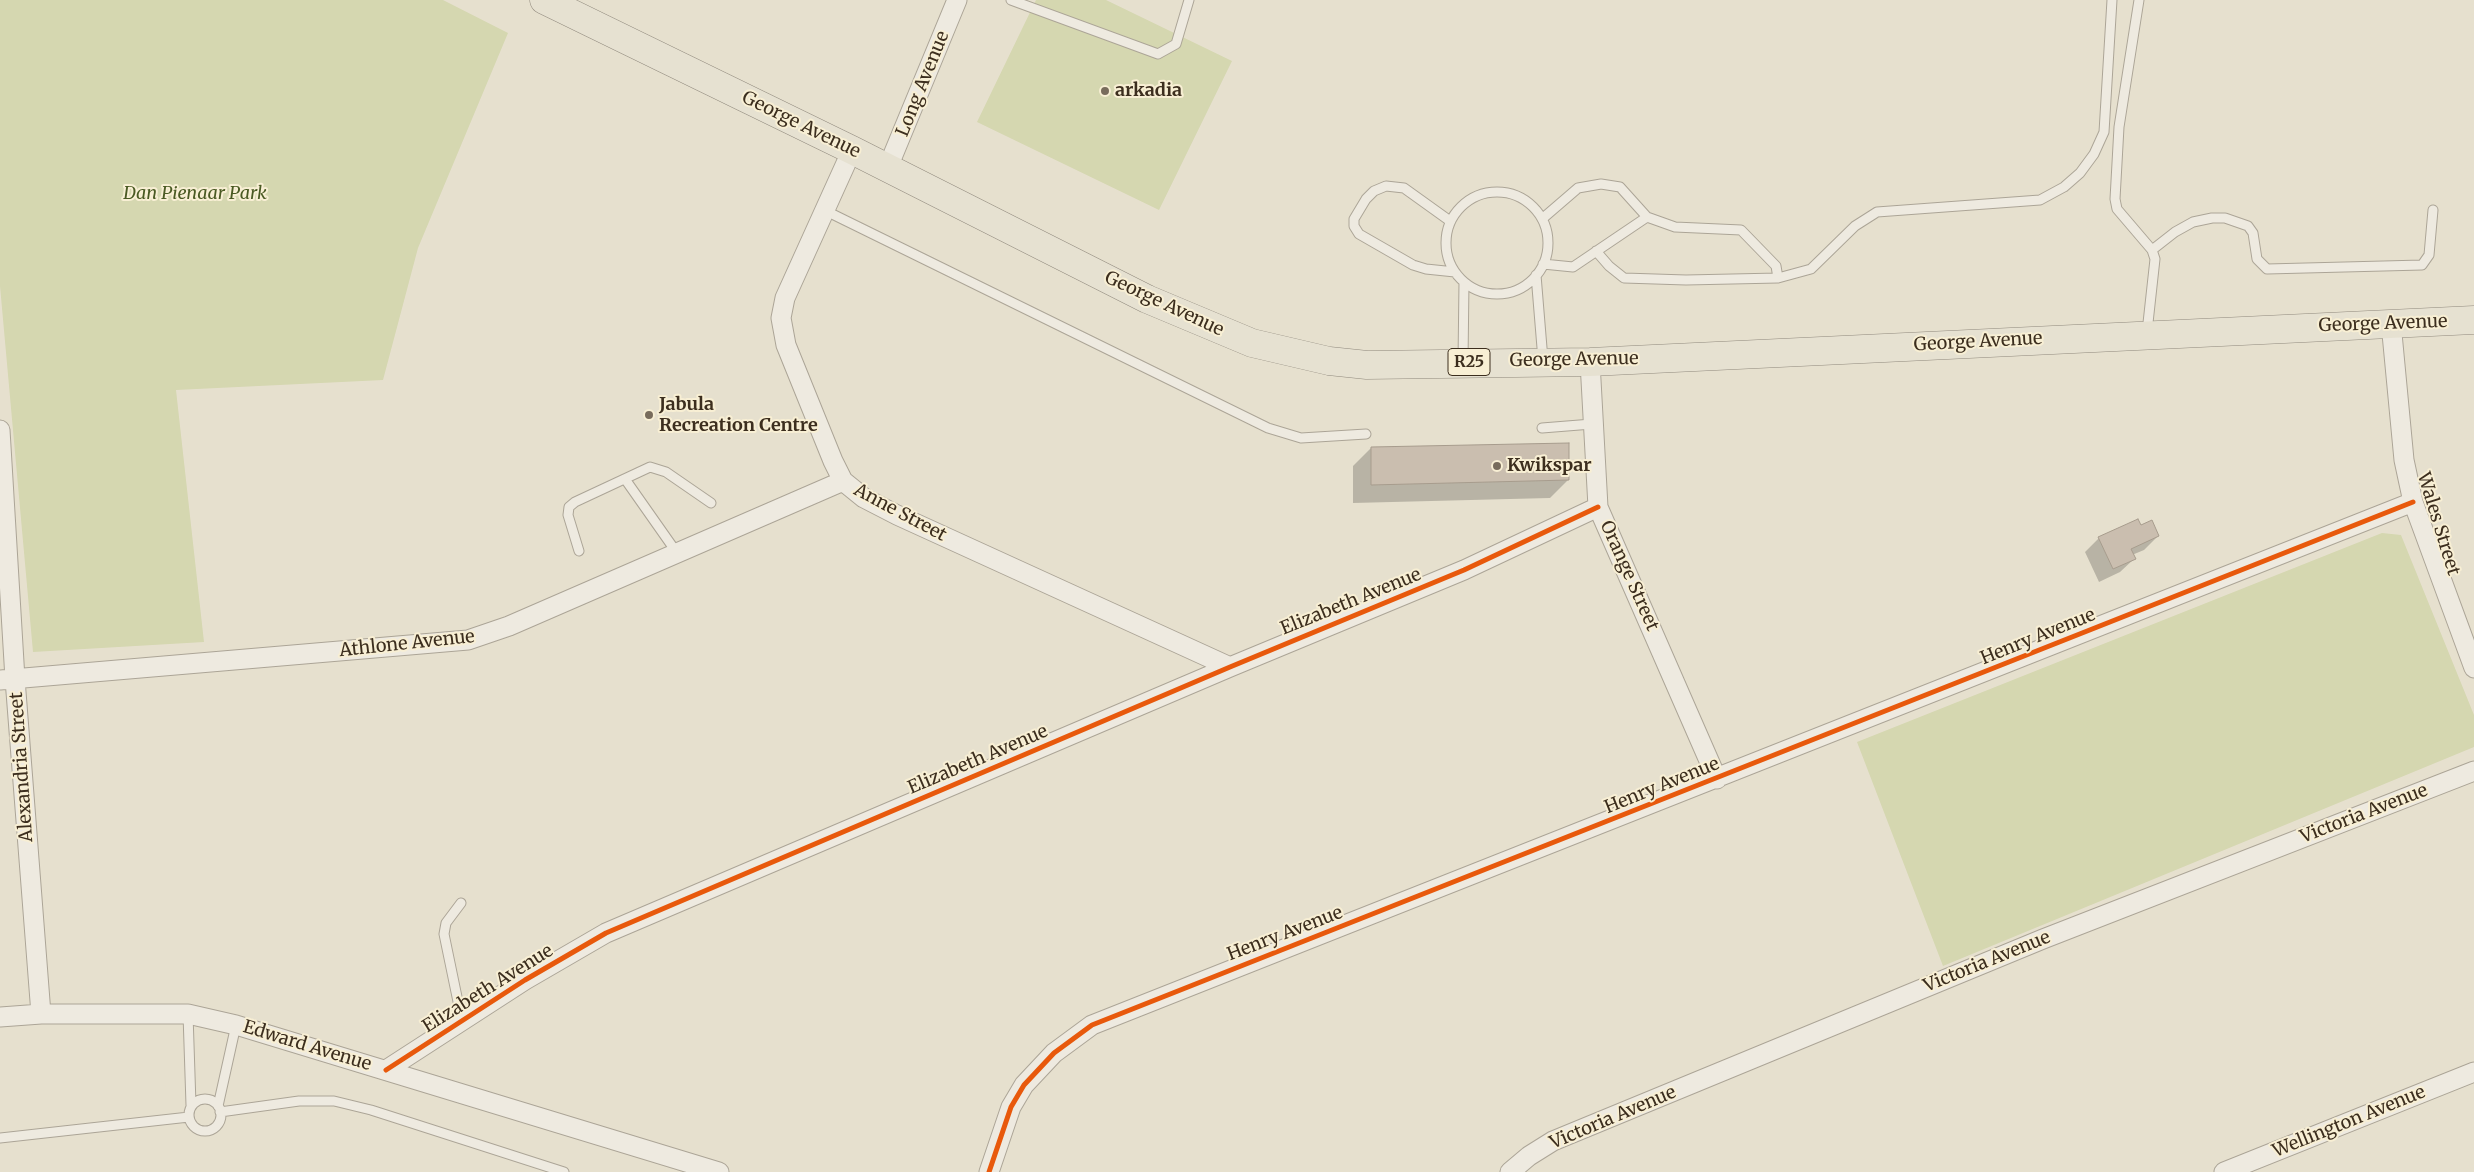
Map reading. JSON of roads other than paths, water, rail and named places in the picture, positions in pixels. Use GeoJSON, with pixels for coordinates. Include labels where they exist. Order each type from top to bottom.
{"type":"FeatureCollection","features":[{"type":"Feature","properties":{"kind":"main road","name":"George Avenue"},"geometry":{"type":"LineString","coordinates":[[544,0],[852,150],[1147,299],[1252,342],[1329,360],[1367,365],[1463,362],[1590,362],[2147,334],[2474,320]]}},
{"type":"Feature","properties":{"kind":"street","name":"Long Avenue"},"geometry":{"type":"LineString","coordinates":[[888,168],[957,0]]}},
{"type":"Feature","properties":{"kind":"street","name":"Anne Street"},"geometry":{"type":"LineString","coordinates":[[852,150],[785,298],[781,326],[786,345],[843,481],[856,492],[883,508],[1230,667]]}},
{"type":"Feature","properties":{"kind":"street","name":"Wales Street"},"geometry":{"type":"LineString","coordinates":[[2391,323],[2404,460],[2413,502],[2474,668]]}},
{"type":"Feature","properties":{"kind":"street","name":"Orange Street"},"geometry":{"type":"LineString","coordinates":[[1590,362],[1598,507],[1717,778]]}},
{"type":"Feature","properties":{"kind":"street","name":"Alexandria Street"},"geometry":{"type":"LineString","coordinates":[[0,436],[8,679],[42,1014]]}},
{"type":"Feature","properties":{"kind":"street","name":"Athlone Avenue"},"geometry":{"type":"LineString","coordinates":[[8,679],[468,640],[509,626],[843,481]]}},
{"type":"Feature","properties":{"kind":"street","name":"Henry Avenue"},"geometry":{"type":"LineString","coordinates":[[989,1172],[1012,1107],[1024,1085],[1054,1053],[1092,1025],[2413,502]]}},
{"type":"Feature","properties":{"kind":"street","name":"Elizabeth Avenue"},"geometry":{"type":"LineString","coordinates":[[386,1070],[526,980],[606,934],[1230,667],[1464,570],[1598,507]]}},
{"type":"Feature","properties":{"kind":"street","name":"Victoria Avenue"},"geometry":{"type":"LineString","coordinates":[[1510,1172],[1529,1156],[1562,1138],[2043,939],[2474,771]]}},
{"type":"Feature","properties":{"kind":"street","name":"Edward Avenue"},"geometry":{"type":"LineString","coordinates":[[0,1017],[42,1014],[188,1014],[236,1025],[719,1172]]}},
{"type":"Feature","properties":{"kind":"street","name":"Wellington Avenue"},"geometry":{"type":"LineString","coordinates":[[2224,1172],[2474,1072]]}},
{"type":"Feature","properties":{"kind":"lane"},"geometry":{"type":"LineString","coordinates":[[1011,0],[1158,54],[1176,44],[1189,0]]}},
{"type":"Feature","properties":{"kind":"lane"},"geometry":{"type":"LineString","coordinates":[[1596,251],[1609,266],[1624,278],[1686,280],[1778,278],[1811,268],[1854,226],[1877,212],[2040,200],[2064,187],[2080,173],[2094,154],[2104,132],[2112,0]]}},
{"type":"Feature","properties":{"kind":"lane"},"geometry":{"type":"LineString","coordinates":[[2139,0],[2119,127],[2115,198],[2117,209],[2152,250],[2155,259],[2147,334]]}},
{"type":"Feature","properties":{"kind":"lane"},"geometry":{"type":"LineString","coordinates":[[1542,219],[1578,188],[1600,184],[1620,187],[1647,218],[1675,227],[1741,230],[1776,266],[1778,278]]}},
{"type":"Feature","properties":{"kind":"lane"},"geometry":{"type":"LineString","coordinates":[[1450,221],[1404,188],[1386,186],[1374,191],[1366,199],[1354,219],[1354,226],[1359,234],[1413,265],[1426,269],[1455,272]]}},
{"type":"Feature","properties":{"kind":"lane"},"geometry":{"type":"LineString","coordinates":[[1492,192],[1505,192],[1518,196],[1529,203],[1542,219],[1548,238],[1543,264],[1536,275],[1514,291],[1501,294],[1475,289],[1464,282],[1455,272],[1449,260],[1446,234],[1450,221],[1467,201],[1492,192]]}},
{"type":"Feature","properties":{"kind":"lane"},"geometry":{"type":"LineString","coordinates":[[824,210],[1268,428],[1301,438],[1366,434]]}},
{"type":"Feature","properties":{"kind":"lane"},"geometry":{"type":"LineString","coordinates":[[2152,250],[2175,232],[2193,222],[2212,218],[2233,220],[2248,226],[2254,233],[2257,259],[2267,268],[2422,265],[2429,255],[2433,210]]}},
{"type":"Feature","properties":{"kind":"lane"},"geometry":{"type":"LineString","coordinates":[[1543,264],[1573,267],[1647,218]]}},
{"type":"Feature","properties":{"kind":"lane"},"geometry":{"type":"LineString","coordinates":[[1536,275],[1544,361]]}},
{"type":"Feature","properties":{"kind":"lane"},"geometry":{"type":"LineString","coordinates":[[1463,362],[1464,282]]}},
{"type":"Feature","properties":{"kind":"lane"},"geometry":{"type":"LineString","coordinates":[[1542,428],[1592,424]]}},
{"type":"Feature","properties":{"kind":"lane"},"geometry":{"type":"LineString","coordinates":[[579,551],[568,515],[569,507],[650,467],[659,468],[711,503]]}},
{"type":"Feature","properties":{"kind":"lane"},"geometry":{"type":"LineString","coordinates":[[625,479],[677,553]]}},
{"type":"Feature","properties":{"kind":"lane"},"geometry":{"type":"LineString","coordinates":[[461,903],[446,923],[444,934],[462,1021]]}},
{"type":"Feature","properties":{"kind":"lane"},"geometry":{"type":"LineString","coordinates":[[188,1014],[191,1106],[189,1117],[195,1128],[207,1130],[218,1124],[219,1109],[236,1025]]}},
{"type":"Feature","properties":{"kind":"lane"},"geometry":{"type":"LineString","coordinates":[[191,1106],[202,1099],[214,1102],[219,1109]]}},
{"type":"Feature","properties":{"kind":"lane"},"geometry":{"type":"LineString","coordinates":[[219,1109],[299,1101],[334,1101],[371,1110],[564,1172]]}},
{"type":"Feature","properties":{"kind":"lane"},"geometry":{"type":"LineString","coordinates":[[0,1138],[189,1117]]}},
{"type":"Feature","properties":{"kind":"place","name":"arkadia"},"geometry":{"type":"Point","coordinates":[1105,91]}},
{"type":"Feature","properties":{"kind":"place","name":"Jabula Recreation Centre"},"geometry":{"type":"Point","coordinates":[649,415]}},
{"type":"Feature","properties":{"kind":"place","name":"Kwikspar"},"geometry":{"type":"Point","coordinates":[1497,466]}},
{"type":"Feature","properties":{"kind":"park label","name":"Dan Pienaar Park"},"geometry":{"type":"Point","coordinates":[195,194]}}]}
